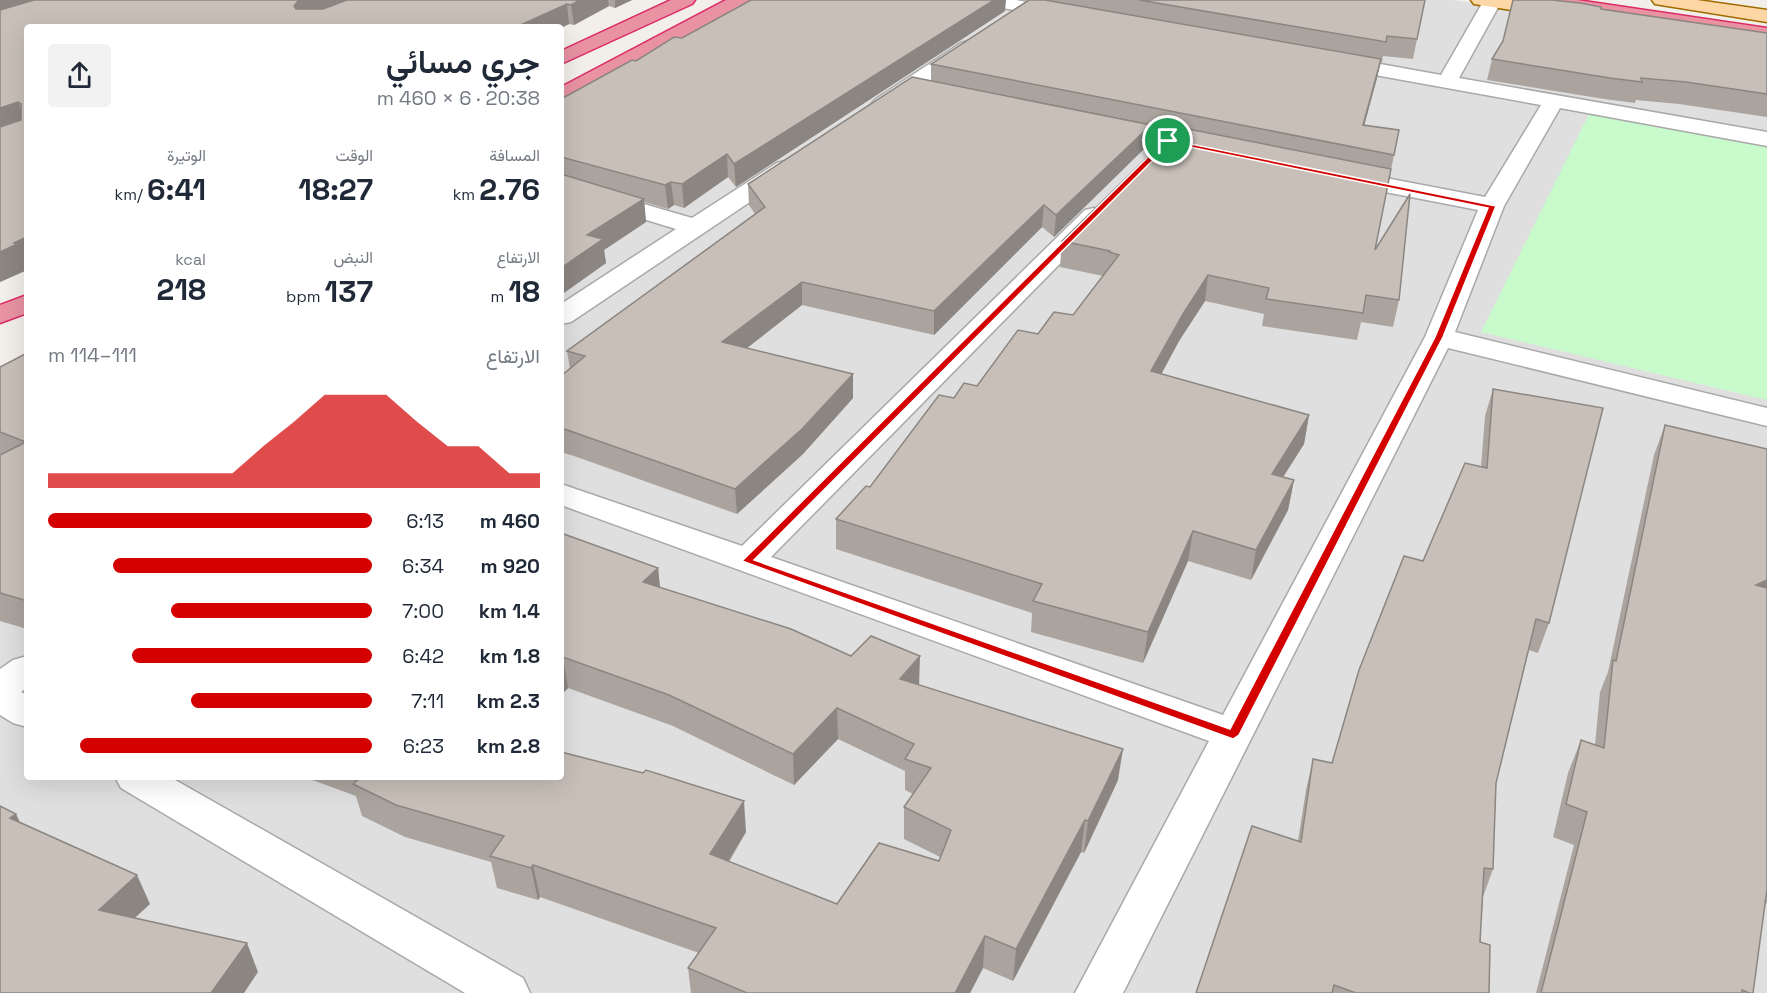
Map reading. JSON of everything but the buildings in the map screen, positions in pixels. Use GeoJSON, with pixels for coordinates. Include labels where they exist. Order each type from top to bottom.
{"type":"FeatureCollection","features":[{"type":"Feature","properties":{"kind":"highway"},"geometry":{"type":"LineString","coordinates":[[564,57],[686,0]]}},
{"type":"Feature","properties":{"kind":"highway"},"geometry":{"type":"LineString","coordinates":[[564,93],[740,0]]}},
{"type":"Feature","properties":{"kind":"highway"},"geometry":{"type":"LineString","coordinates":[[1541,0],[1767,34]]}},
{"type":"Feature","properties":{"kind":"highway"},"geometry":{"type":"LineString","coordinates":[[1600,0],[1767,24]]}},
{"type":"Feature","properties":{"kind":"highway"},"geometry":{"type":"LineString","coordinates":[[0,315],[24,304]]}},
{"type":"Feature","properties":{"kind":"main road"},"geometry":{"type":"LineString","coordinates":[[1660,0],[1767,16]]}},
{"type":"Feature","properties":{"kind":"main road"},"geometry":{"type":"LineString","coordinates":[[1486,1],[1767,46]]}},
{"type":"Feature","properties":{"kind":"street"},"geometry":{"type":"LineString","coordinates":[[986,0],[1086,18]]}},
{"type":"Feature","properties":{"kind":"street"},"geometry":{"type":"LineString","coordinates":[[1447,81],[1486,1]]}},
{"type":"Feature","properties":{"kind":"street"},"geometry":{"type":"LineString","coordinates":[[868,113],[1028,8]]}},
{"type":"Feature","properties":{"kind":"street"},"geometry":{"type":"LineString","coordinates":[[1319,59],[1767,139]]}},
{"type":"Feature","properties":{"kind":"street"},"geometry":{"type":"LineString","coordinates":[[907,87],[941,94]]}},
{"type":"Feature","properties":{"kind":"street"},"geometry":{"type":"LineString","coordinates":[[1099,993],[1439,337],[1492,206],[1554,100]]}},
{"type":"Feature","properties":{"kind":"street"},"geometry":{"type":"LineString","coordinates":[[1088,124],[1226,152]]}},
{"type":"Feature","properties":{"kind":"street"},"geometry":{"type":"LineString","coordinates":[[1143,166],[1168,141]]}},
{"type":"Feature","properties":{"kind":"street"},"geometry":{"type":"LineString","coordinates":[[564,314],[801,157]]}},
{"type":"Feature","properties":{"kind":"street"},"geometry":{"type":"LineString","coordinates":[[1318,171],[1492,206]]}},
{"type":"Feature","properties":{"kind":"street"},"geometry":{"type":"LineString","coordinates":[[564,188],[696,227]]}},
{"type":"Feature","properties":{"kind":"street"},"geometry":{"type":"LineString","coordinates":[[747,561],[1109,200]]}},
{"type":"Feature","properties":{"kind":"street"},"geometry":{"type":"LineString","coordinates":[[1439,337],[1767,417]]}},
{"type":"Feature","properties":{"kind":"street"},"geometry":{"type":"LineString","coordinates":[[564,495],[1233,735]]}},
{"type":"Feature","properties":{"kind":"street"},"geometry":{"type":"LineString","coordinates":[[0,687],[24,671]]}},
{"type":"Feature","properties":{"kind":"street"},"geometry":{"type":"LineString","coordinates":[[0,697],[24,711]]}},
{"type":"Feature","properties":{"kind":"street"},"geometry":{"type":"LineString","coordinates":[[141,780],[506,993]]}},
{"type":"Feature","properties":{"kind":"shaded area"},"geometry":{"type":"Polygon","coordinates":[[[780,0],[1452,0],[1528,10],[1767,49],[1767,993],[0,993],[0,396],[24,384],[24,780],[564,780],[564,108],[780,0]]]}},
{"type":"Feature","properties":{"kind":"green space"},"geometry":{"type":"Polygon","coordinates":[[[1589,114],[1767,146],[1767,400],[1481,332],[1589,114]]]}},
{"type":"Feature","properties":{"kind":"route"},"geometry":{"type":"LineString","coordinates":[[1168,141],[1492,206],[1439,337],[1233,735],[747,561],[1168,141]]}}]}
